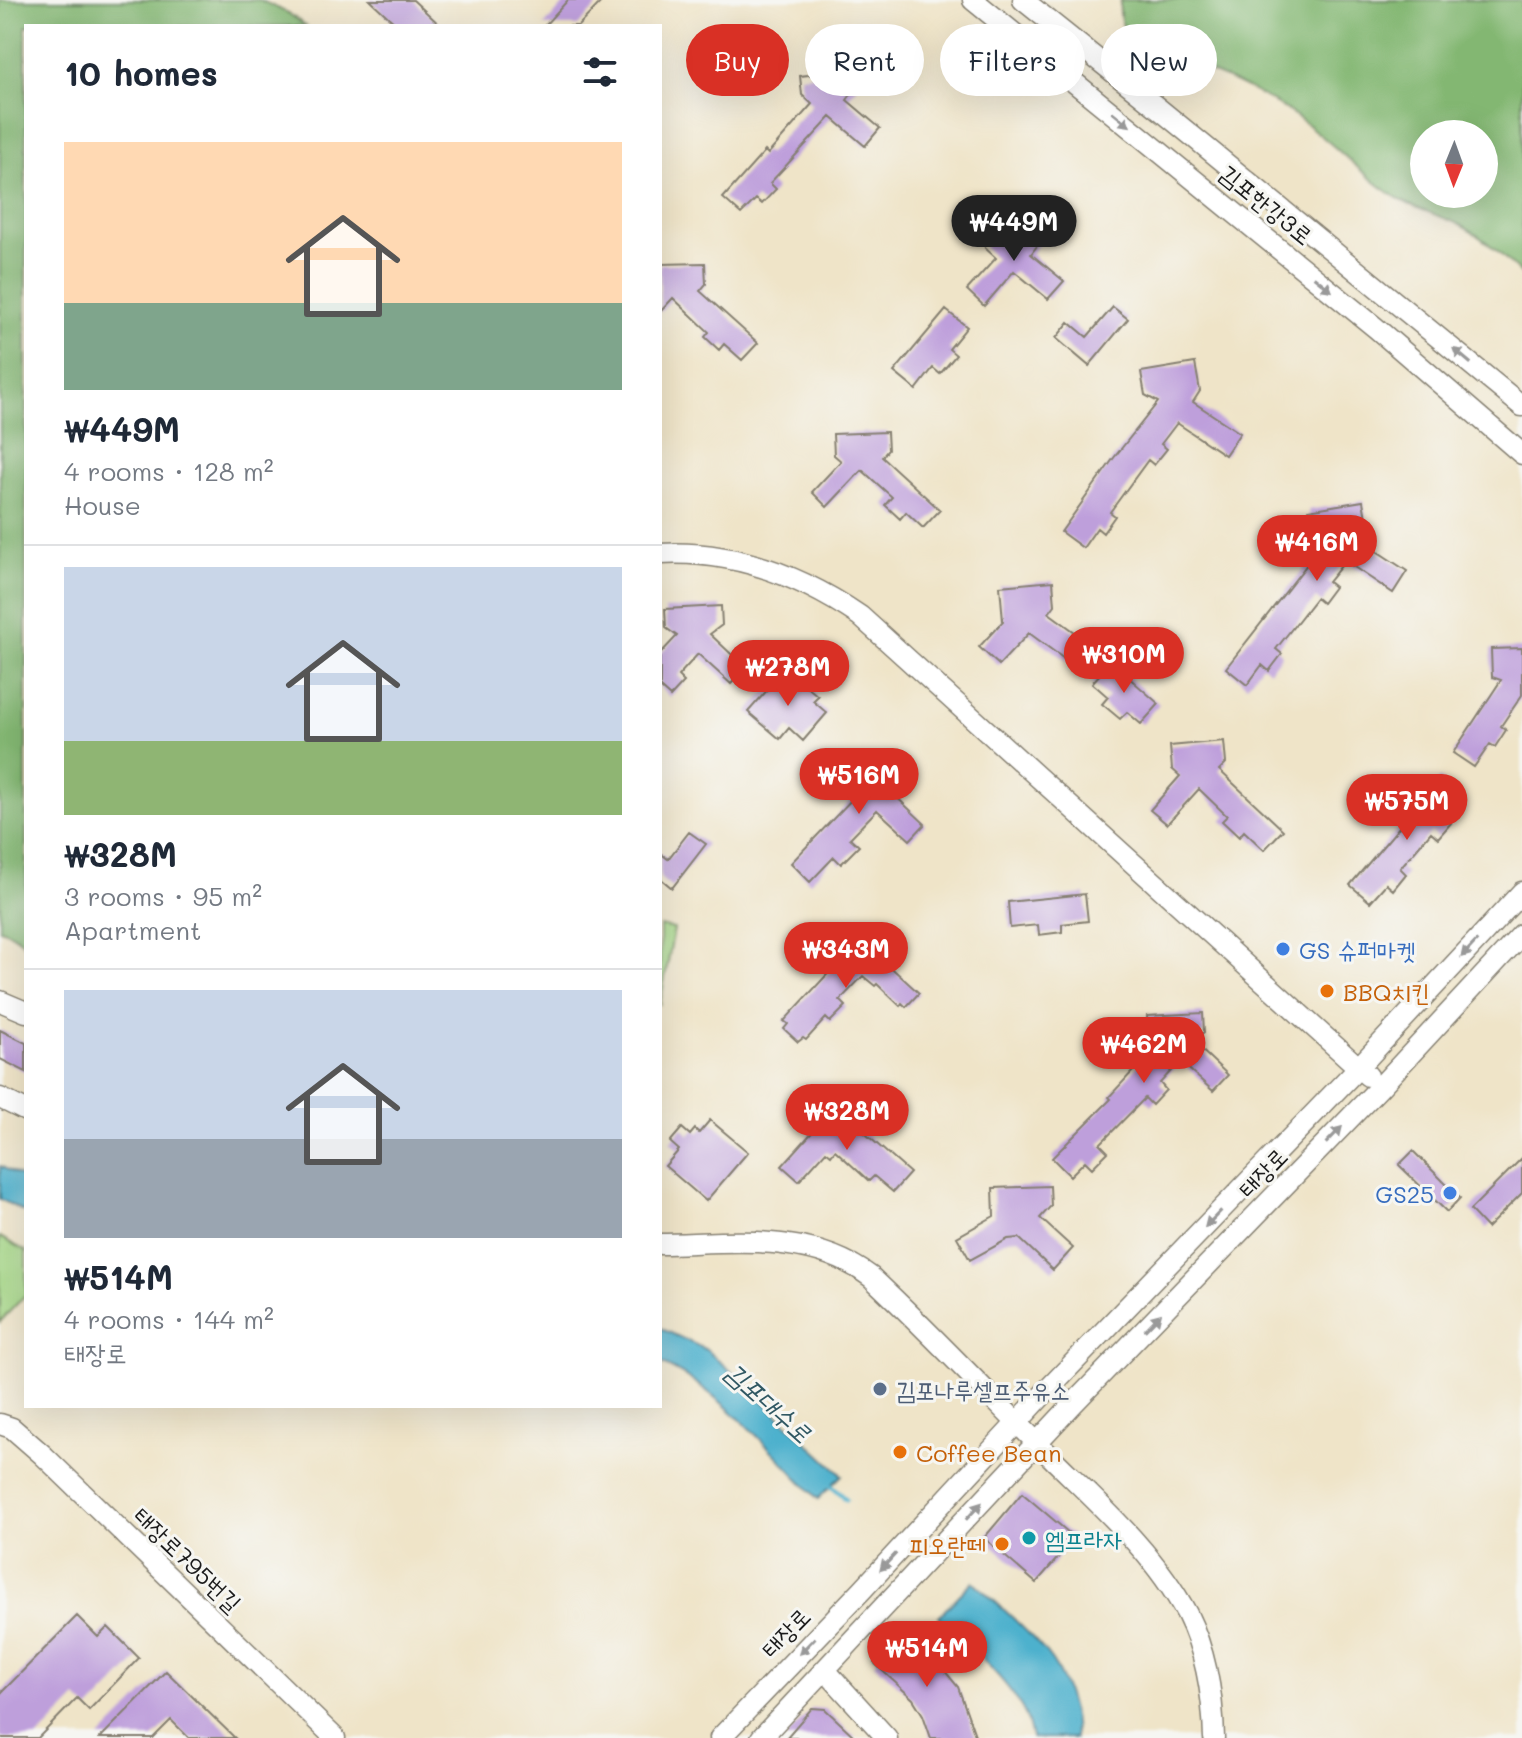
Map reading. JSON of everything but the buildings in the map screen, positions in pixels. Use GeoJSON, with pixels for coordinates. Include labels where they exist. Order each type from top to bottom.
{"type":"FeatureCollection","features":[{"type":"Feature","properties":{"kind":"street","name":"김포한강3로"},"geometry":{"type":"LineString","coordinates":[[973,0],[1376,328],[1522,454]]}},
{"type":"Feature","properties":{"kind":"street","name":"김포한강3로"},"geometry":{"type":"LineString","coordinates":[[1023,0],[1522,406]]}},
{"type":"Feature","properties":{"kind":"street"},"geometry":{"type":"LineString","coordinates":[[662,554],[704,555],[759,565],[818,589],[860,616],[1380,1087]]}},
{"type":"Feature","properties":{"kind":"street","name":"태장로"},"geometry":{"type":"LineString","coordinates":[[720,1738],[1522,892]]}},
{"type":"Feature","properties":{"kind":"street","name":"태장로"},"geometry":{"type":"LineString","coordinates":[[761,1738],[1071,1406],[1380,1087],[1522,934]]}},
{"type":"Feature","properties":{"kind":"street"},"geometry":{"type":"LineString","coordinates":[[0,1001],[24,1011]]}},
{"type":"Feature","properties":{"kind":"street"},"geometry":{"type":"LineString","coordinates":[[0,1098],[24,1110]]}},
{"type":"Feature","properties":{"kind":"street"},"geometry":{"type":"LineString","coordinates":[[662,1244],[768,1243],[819,1250],[858,1267],[886,1291],[1124,1531],[1168,1581],[1188,1617],[1203,1658],[1213,1704],[1214,1738]]}},
{"type":"Feature","properties":{"kind":"street","name":"태장로795번길"},"geometry":{"type":"LineString","coordinates":[[0,1424],[12,1428],[43,1455],[335,1738]]}},
{"type":"Feature","properties":{"kind":"street","name":"태장로795번길"},"geometry":{"type":"LineString","coordinates":[[0,1438],[36,1464],[315,1738]]}},
{"type":"Feature","properties":{"kind":"street"},"geometry":{"type":"LineString","coordinates":[[825,1670],[887,1738]]}},
{"type":"Feature","properties":{"kind":"green space"},"geometry":{"type":"Polygon","coordinates":[[[0,0],[260,0],[303,24],[24,24],[24,945],[15,936],[0,929],[0,0]]]}},
{"type":"Feature","properties":{"kind":"green space"},"geometry":{"type":"Polygon","coordinates":[[[1121,0],[1522,0],[1522,275],[1469,230],[1418,208],[1498,208],[1498,120],[1410,120],[1410,205],[1368,177],[1307,124],[1275,103],[1217,75],[1217,24],[1123,24],[1121,0]]]}},
{"type":"Feature","properties":{"kind":"green space"},"geometry":{"type":"Polygon","coordinates":[[[662,926],[674,929],[662,994],[662,926]]]}},
{"type":"Feature","properties":{"kind":"green space"},"geometry":{"type":"Polygon","coordinates":[[[0,1237],[24,1250],[24,1296],[0,1322],[0,1237]]]}},
{"type":"Feature","properties":{"kind":"water"},"geometry":{"type":"Polygon","coordinates":[[[0,1166],[24,1178],[24,1212],[0,1199],[0,1166]]]}},
{"type":"Feature","properties":{"kind":"water"},"geometry":{"type":"Polygon","coordinates":[[[662,1329],[705,1349],[842,1475],[818,1499],[724,1405],[682,1374],[662,1364],[662,1329]]]}},
{"type":"Feature","properties":{"kind":"water"},"geometry":{"type":"Polygon","coordinates":[[[973,1581],[1025,1630],[1052,1661],[1069,1698],[1075,1738],[1032,1738],[1027,1719],[1011,1692],[939,1616],[973,1581]]]}},
{"type":"Feature","properties":{"kind":"waterway","name":"김포대수로"},"geometry":{"type":"LineString","coordinates":[[828,1483],[846,1499]]}},
{"type":"Feature","properties":{"kind":"place","name":"GS 슈퍼마켓"},"geometry":{"type":"Point","coordinates":[1283,949]}},
{"type":"Feature","properties":{"kind":"place","name":"BBQ치킨"},"geometry":{"type":"Point","coordinates":[1327,991]}},
{"type":"Feature","properties":{"kind":"place","name":"GS25"},"geometry":{"type":"Point","coordinates":[1450,1193]}},
{"type":"Feature","properties":{"kind":"place","name":"김포나루셀프주유소"},"geometry":{"type":"Point","coordinates":[880,1389]}},
{"type":"Feature","properties":{"kind":"place","name":"Coffee Bean"},"geometry":{"type":"Point","coordinates":[900,1452]}},
{"type":"Feature","properties":{"kind":"place","name":"엠프라자"},"geometry":{"type":"Point","coordinates":[1029,1538]}},
{"type":"Feature","properties":{"kind":"place","name":"피오란떼"},"geometry":{"type":"Point","coordinates":[1002,1544]}}]}
